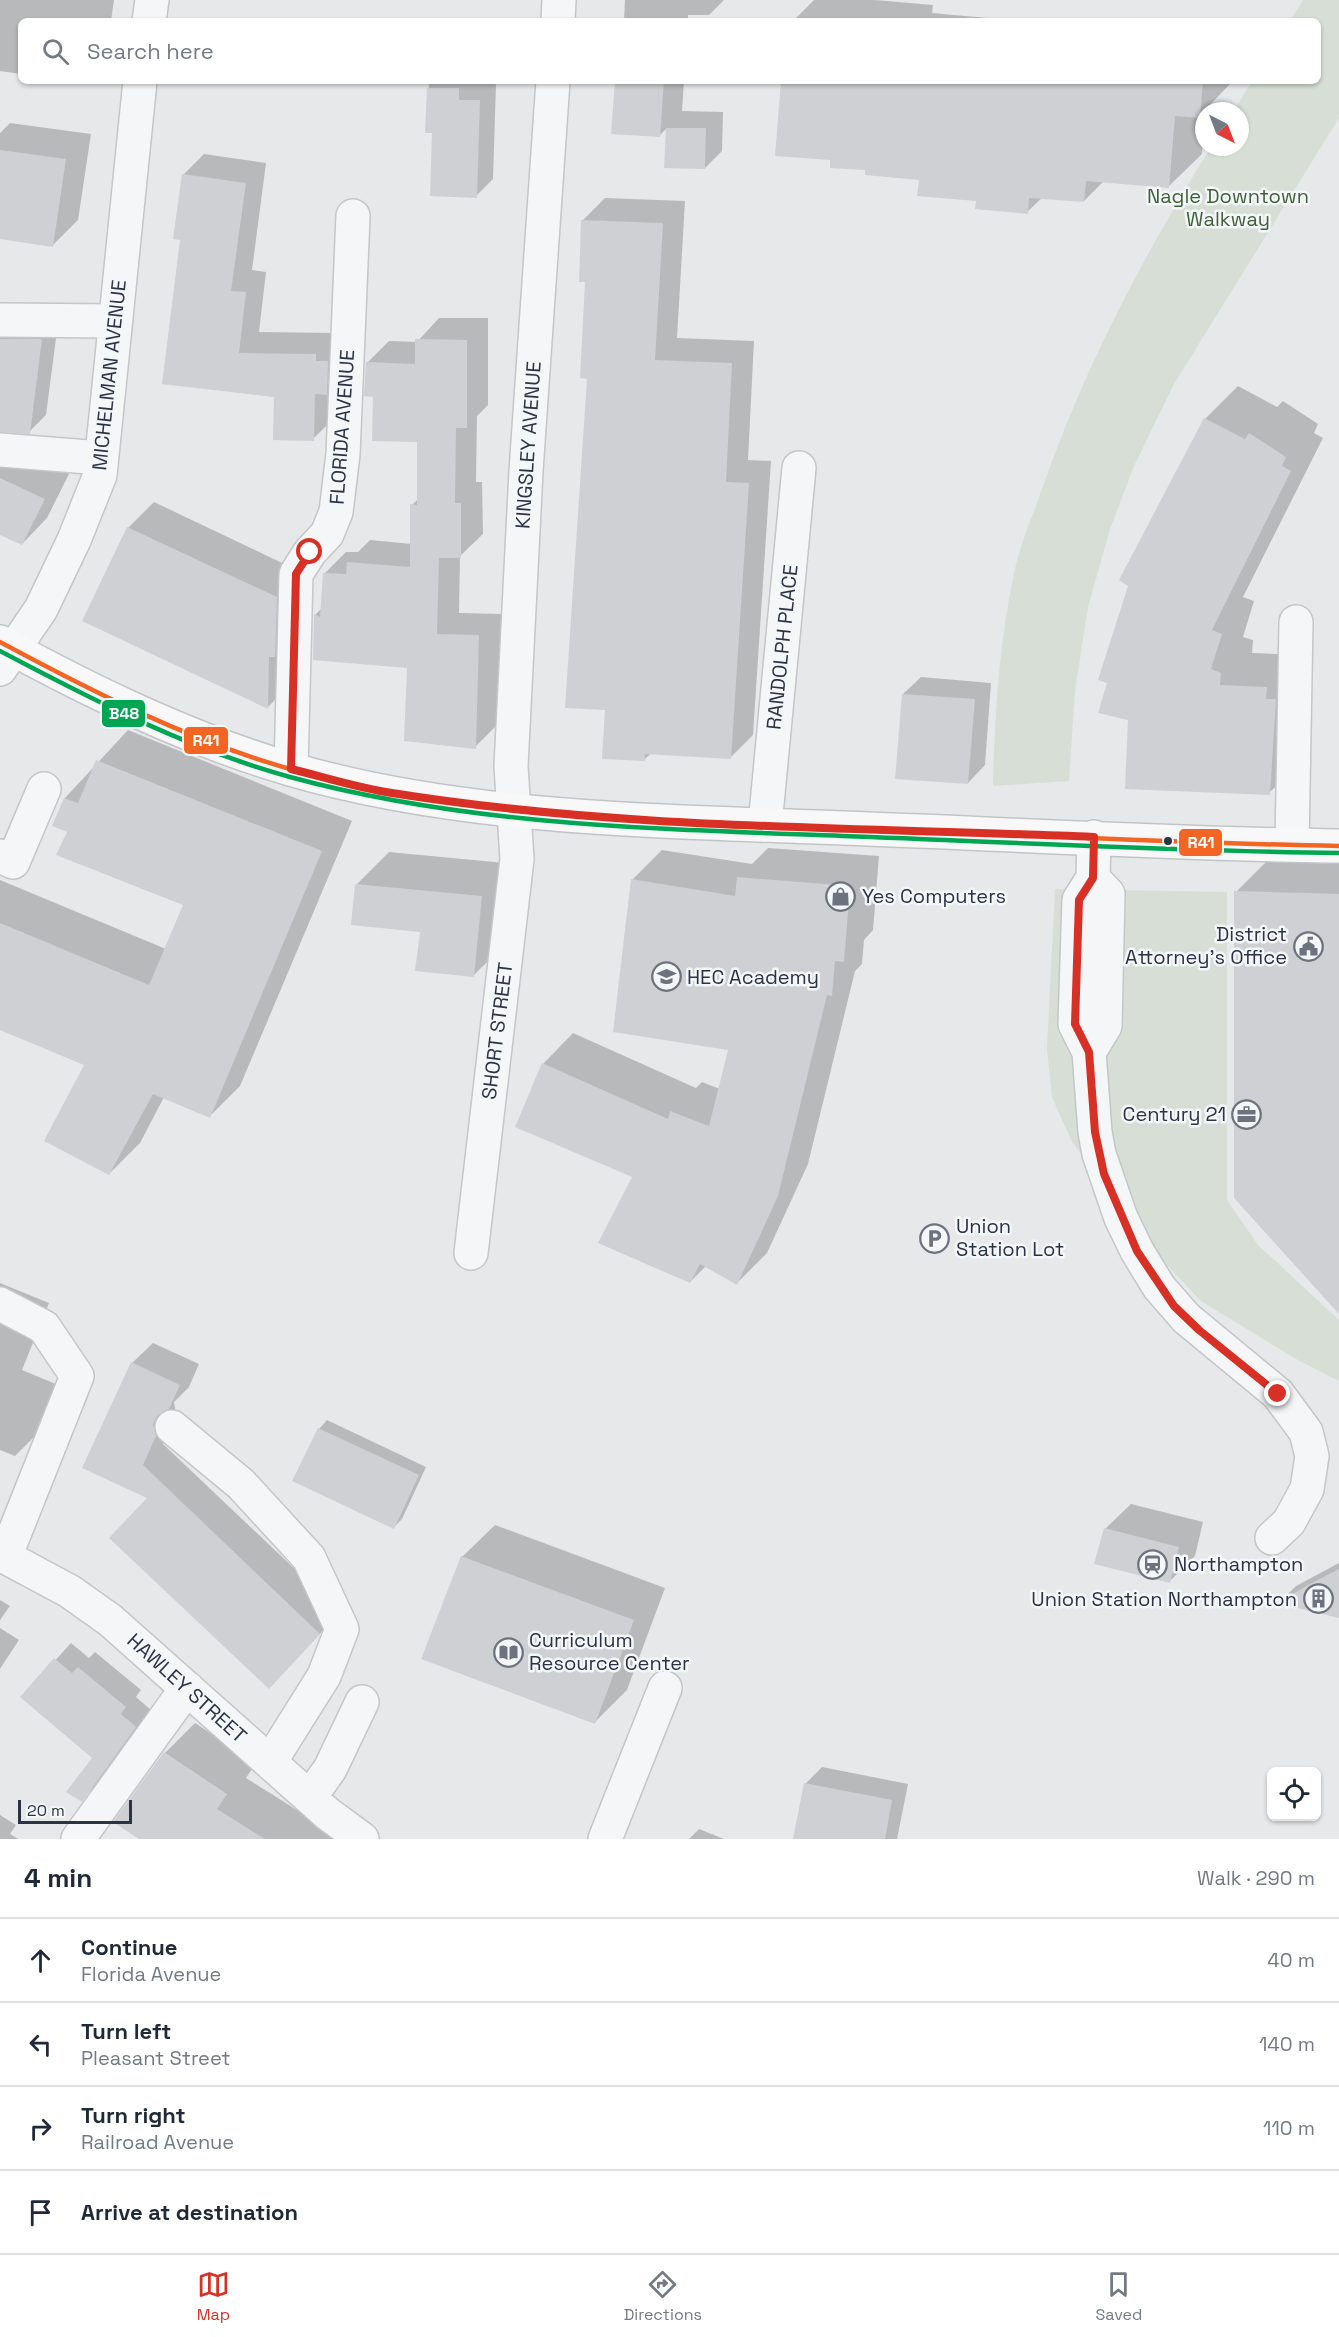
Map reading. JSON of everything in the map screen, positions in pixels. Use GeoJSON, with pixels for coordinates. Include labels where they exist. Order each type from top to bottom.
{"type":"FeatureCollection","features":[{"type":"Feature","properties":{"kind":"main road"},"geometry":{"type":"LineString","coordinates":[[5,653],[203,740],[291,769],[390,793],[514,810],[765,825],[1339,846]]}},
{"type":"Feature","properties":{"kind":"street"},"geometry":{"type":"LineString","coordinates":[[149,18],[152,0]]}},
{"type":"Feature","properties":{"kind":"street"},"geometry":{"type":"LineString","coordinates":[[558,18],[559,0]]}},
{"type":"Feature","properties":{"kind":"street","name":"MICHELMAN AVENUE"},"geometry":{"type":"LineString","coordinates":[[5,653],[41,609],[74,540],[100,475],[140,84]]}},
{"type":"Feature","properties":{"kind":"street","name":"KINGSLEY AVENUE"},"geometry":{"type":"LineString","coordinates":[[514,810],[511,766],[526,471],[554,84]]}},
{"type":"Feature","properties":{"kind":"street","name":"FLORIDA AVENUE"},"geometry":{"type":"LineString","coordinates":[[291,769],[296,574],[310,552],[327,534],[336,512],[343,454],[353,216]]}},
{"type":"Feature","properties":{"kind":"street"},"geometry":{"type":"LineString","coordinates":[[0,320],[115,321]]}},
{"type":"Feature","properties":{"kind":"street"},"geometry":{"type":"LineString","coordinates":[[0,450],[102,458]]}},
{"type":"Feature","properties":{"kind":"street","name":"RANDOLPH PLACE"},"geometry":{"type":"LineString","coordinates":[[765,825],[800,468]]}},
{"type":"Feature","properties":{"kind":"street"},"geometry":{"type":"LineString","coordinates":[[1292,844],[1296,622]]}},
{"type":"Feature","properties":{"kind":"street"},"geometry":{"type":"LineString","coordinates":[[0,856],[13,862],[44,789]]}},
{"type":"Feature","properties":{"kind":"street","name":"SHORT STREET"},"geometry":{"type":"LineString","coordinates":[[471,1253],[517,859],[514,810]]}},
{"type":"Feature","properties":{"kind":"street"},"geometry":{"type":"LineString","coordinates":[[1094,837],[1093,878],[1108,894],[1105,1026],[1089,1052],[1095,1132],[1099,1154],[1113,1198],[1137,1251],[1174,1306],[1199,1330],[1278,1394],[1306,1432],[1312,1456],[1306,1489],[1289,1522],[1272,1538]]}},
{"type":"Feature","properties":{"kind":"street"},"geometry":{"type":"LineString","coordinates":[[0,1304],[44,1327],[77,1376],[2,1556]]}},
{"type":"Feature","properties":{"kind":"street"},"geometry":{"type":"LineString","coordinates":[[172,1427],[241,1484],[309,1558],[342,1629],[324,1676],[270,1762]]}},
{"type":"Feature","properties":{"kind":"street","name":"HAWLEY STREET"},"geometry":{"type":"LineString","coordinates":[[2,1556],[69,1591],[110,1620],[310,1797],[362,1839]]}},
{"type":"Feature","properties":{"kind":"street"},"geometry":{"type":"LineString","coordinates":[[78,1839],[187,1688]]}},
{"type":"Feature","properties":{"kind":"street"},"geometry":{"type":"LineString","coordinates":[[605,1839],[665,1688]]}},
{"type":"Feature","properties":{"kind":"street"},"geometry":{"type":"LineString","coordinates":[[310,1797],[330,1768],[362,1702]]}},
{"type":"Feature","properties":{"kind":"green space","name":"Nagle Downtown Walkway"},"geometry":{"type":"Polygon","coordinates":[[[1303,0],[1339,0],[1339,118],[1174,384],[1134,466],[1110,529],[1088,607],[1075,691],[1069,781],[993,786],[999,677],[1005,623],[1015,569],[1020,550],[1076,402],[1138,272],[1206,156],[1249,156],[1249,102],[1239,102],[1250,84],[1321,84],[1321,18],[1292,18],[1303,0]]]}},
{"type":"Feature","properties":{"kind":"green space"},"geometry":{"type":"Polygon","coordinates":[[[1055,889],[1227,892],[1227,1200],[1258,1245],[1339,1320],[1339,1381],[1296,1359],[1201,1301],[1138,1234],[1071,1140],[1052,1097],[1047,1049],[1055,889]]]}},
{"type":"Feature","properties":{"kind":"building"},"geometry":{"type":"Polygon","coordinates":[[[615,84],[664,84],[660,137],[611,134],[615,84]]]}},
{"type":"Feature","properties":{"kind":"building"},"geometry":{"type":"Polygon","coordinates":[[[781,84],[1203,84],[1201,102],[1195,102],[1195,118],[1175,116],[1169,188],[1086,181],[1084,202],[1029,198],[1028,214],[975,209],[976,201],[917,196],[919,180],[865,175],[865,170],[830,168],[830,160],[775,156],[781,84]]]}},
{"type":"Feature","properties":{"kind":"building"},"geometry":{"type":"Polygon","coordinates":[[[427,88],[459,88],[459,100],[480,100],[477,198],[430,196],[432,133],[425,133],[427,88]]]}},
{"type":"Feature","properties":{"kind":"building"},"geometry":{"type":"Polygon","coordinates":[[[666,128],[706,128],[705,169],[664,168],[666,128]]]}},
{"type":"Feature","properties":{"kind":"building"},"geometry":{"type":"Polygon","coordinates":[[[0,150],[66,159],[53,247],[0,239],[0,150]]]}},
{"type":"Feature","properties":{"kind":"building"},"geometry":{"type":"Polygon","coordinates":[[[182,174],[246,183],[231,291],[246,292],[239,353],[316,354],[316,361],[328,361],[327,395],[315,394],[314,441],[273,440],[274,397],[162,384],[180,240],[173,239],[182,174]]]}},
{"type":"Feature","properties":{"kind":"building"},"geometry":{"type":"Polygon","coordinates":[[[581,220],[663,223],[655,360],[732,363],[726,482],[749,483],[731,759],[645,754],[645,761],[602,759],[605,710],[565,708],[587,379],[580,378],[585,282],[579,282],[581,220]]]}},
{"type":"Feature","properties":{"kind":"building"},"geometry":{"type":"Polygon","coordinates":[[[0,339],[42,339],[30,434],[0,432],[0,339]]]}},
{"type":"Feature","properties":{"kind":"building"},"geometry":{"type":"Polygon","coordinates":[[[415,339],[467,340],[467,428],[456,428],[455,503],[461,503],[461,558],[439,558],[437,634],[479,635],[476,749],[404,741],[407,668],[313,660],[314,614],[320,617],[323,573],[346,574],[347,562],[410,567],[410,504],[417,505],[417,442],[372,441],[373,397],[364,396],[366,362],[415,364],[415,339]]]}},
{"type":"Feature","properties":{"kind":"building"},"geometry":{"type":"Polygon","coordinates":[[[1204,418],[1245,439],[1249,433],[1286,457],[1282,466],[1291,471],[1212,630],[1222,634],[1211,669],[1221,673],[1220,685],[1267,687],[1266,699],[1276,699],[1270,795],[1125,789],[1128,720],[1098,713],[1107,683],[1098,680],[1128,586],[1119,580],[1204,418]]]}},
{"type":"Feature","properties":{"kind":"building"},"geometry":{"type":"Polygon","coordinates":[[[0,478],[45,499],[22,545],[0,535],[0,478]]]}},
{"type":"Feature","properties":{"kind":"building"},"geometry":{"type":"Polygon","coordinates":[[[127,527],[277,597],[275,657],[269,657],[268,709],[82,621],[127,527]]]}},
{"type":"Feature","properties":{"kind":"building"},"geometry":{"type":"Polygon","coordinates":[[[902,694],[975,699],[968,784],[895,779],[902,694]]]}},
{"type":"Feature","properties":{"kind":"building"},"geometry":{"type":"Polygon","coordinates":[[[96,760],[322,851],[210,1118],[153,1094],[109,1175],[44,1141],[84,1065],[0,1030],[0,923],[149,985],[183,905],[56,855],[67,832],[52,826],[64,798],[78,803],[96,760]]]}},
{"type":"Feature","properties":{"kind":"building"},"geometry":{"type":"Polygon","coordinates":[[[737,877],[850,886],[844,962],[835,961],[832,996],[827,995],[778,1196],[737,1285],[700,1264],[690,1283],[598,1243],[632,1177],[515,1127],[542,1063],[668,1119],[670,1111],[709,1126],[728,1050],[613,1032],[631,879],[735,896],[737,877]]]}},
{"type":"Feature","properties":{"kind":"building"},"geometry":{"type":"Polygon","coordinates":[[[355,884],[482,896],[474,977],[415,971],[420,932],[351,925],[355,884]]]}},
{"type":"Feature","properties":{"kind":"building"},"geometry":{"type":"Polygon","coordinates":[[[1234,891],[1339,894],[1339,1314],[1234,1198],[1234,891]]]}},
{"type":"Feature","properties":{"kind":"building"},"geometry":{"type":"Polygon","coordinates":[[[131,1362],[180,1385],[169,1409],[157,1416],[153,1424],[156,1436],[143,1465],[320,1634],[269,1689],[109,1538],[147,1498],[82,1468],[131,1362]]]}},
{"type":"Feature","properties":{"kind":"building"},"geometry":{"type":"Polygon","coordinates":[[[318,1428],[419,1475],[394,1529],[292,1481],[318,1428]]]}},
{"type":"Feature","properties":{"kind":"building"},"geometry":{"type":"Polygon","coordinates":[[[1104,1528],[1179,1547],[1170,1583],[1094,1564],[1104,1528]]]}},
{"type":"Feature","properties":{"kind":"building"},"geometry":{"type":"Polygon","coordinates":[[[461,1556],[634,1620],[595,1724],[421,1659],[461,1556]]]}},
{"type":"Feature","properties":{"kind":"building","name":"Union Station Northampton"},"geometry":{"type":"Polygon","coordinates":[[[1339,1569],[1339,1618],[1277,1603],[1310,1584],[1339,1569]]]}},
{"type":"Feature","properties":{"kind":"building"},"geometry":{"type":"Polygon","coordinates":[[[54,1658],[72,1673],[78,1667],[126,1707],[121,1714],[136,1727],[82,1802],[66,1792],[92,1758],[20,1697],[54,1658]]]}},
{"type":"Feature","properties":{"kind":"building"},"geometry":{"type":"Polygon","coordinates":[[[164,1752],[227,1794],[217,1809],[265,1839],[139,1839],[113,1822],[164,1752]]]}},
{"type":"Feature","properties":{"kind":"building"},"geometry":{"type":"Polygon","coordinates":[[[804,1783],[892,1800],[885,1839],[793,1839],[804,1783]]]}},
{"type":"Feature","properties":{"kind":"transit line","name":"R41"},"geometry":{"type":"LineString","coordinates":[[0,642],[106,697],[215,744],[290,769],[358,786],[426,799],[564,815],[634,820],[1153,841],[1339,846]]}},
{"type":"Feature","properties":{"kind":"transit line","name":"B48"},"geometry":{"type":"LineString","coordinates":[[0,651],[142,722],[252,766],[358,793],[426,806],[565,822],[704,831],[1339,853]]}},
{"type":"Feature","properties":{"kind":"place","name":"Yes Computers"},"geometry":{"type":"Point","coordinates":[841,896]}},
{"type":"Feature","properties":{"kind":"place","name":"District Attorney's Office"},"geometry":{"type":"Point","coordinates":[1308,946]}},
{"type":"Feature","properties":{"kind":"place","name":"HEC Academy"},"geometry":{"type":"Point","coordinates":[666,977]}},
{"type":"Feature","properties":{"kind":"place","name":"Century 21"},"geometry":{"type":"Point","coordinates":[1247,1114]}},
{"type":"Feature","properties":{"kind":"place","name":"Union Station Lot"},"geometry":{"type":"Point","coordinates":[935,1238]}},
{"type":"Feature","properties":{"kind":"place","name":"Northampton"},"geometry":{"type":"Point","coordinates":[1153,1564]}},
{"type":"Feature","properties":{"kind":"place","name":"Union Station Northampton"},"geometry":{"type":"Point","coordinates":[1318,1599]}},
{"type":"Feature","properties":{"kind":"place","name":"Curriculum Resource Center"},"geometry":{"type":"Point","coordinates":[508,1652]}},
{"type":"Feature","properties":{"kind":"route"},"geometry":{"type":"LineString","coordinates":[[310,552],[296,574],[291,769],[390,793],[514,810],[765,825],[1094,837],[1093,878],[1079,900],[1075,1024],[1089,1052],[1095,1132],[1104,1174],[1137,1251],[1159,1287],[1174,1306],[1199,1330],[1278,1394]]}}]}
